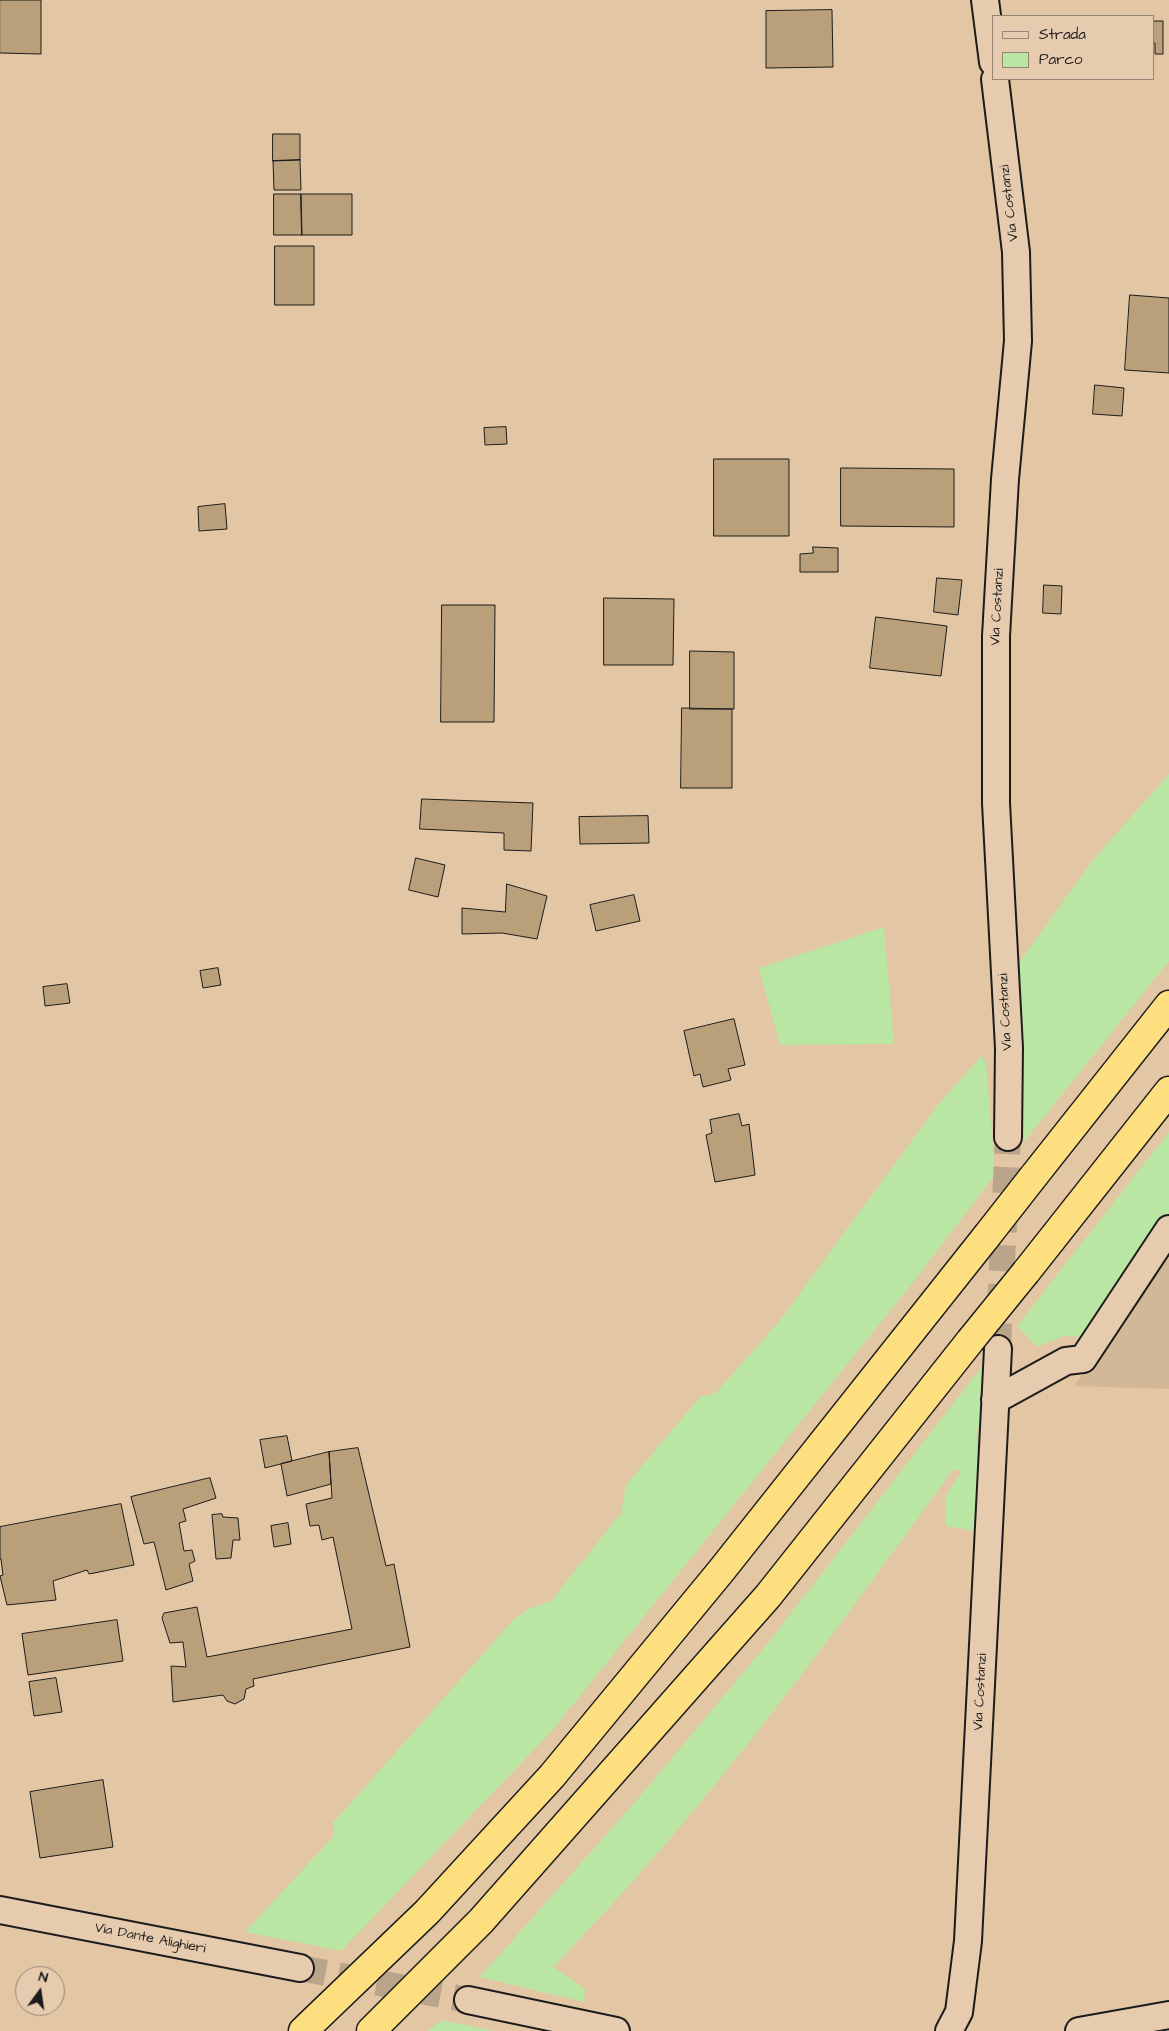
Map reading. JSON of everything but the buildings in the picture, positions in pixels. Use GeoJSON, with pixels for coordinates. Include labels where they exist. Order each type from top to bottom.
{"type":"FeatureCollection","features":[{"type":"Feature","properties":{"kind":"highway"},"geometry":{"type":"LineString","coordinates":[[303,2031],[427,1912],[552,1776],[721,1571],[1169,1005]]}},
{"type":"Feature","properties":{"kind":"highway"},"geometry":{"type":"LineString","coordinates":[[371,2031],[482,1921],[768,1596],[1169,1091]]}},
{"type":"Feature","properties":{"kind":"street"},"geometry":{"type":"LineString","coordinates":[[985,0],[992,54]]}},
{"type":"Feature","properties":{"kind":"street","name":"Via Costanzi"},"geometry":{"type":"LineString","coordinates":[[995,80],[1016,252],[1018,341],[1006,479],[996,636],[996,803],[1009,1048],[1008,1137]]}},
{"type":"Feature","properties":{"kind":"street"},"geometry":{"type":"LineString","coordinates":[[995,1400],[1066,1361],[1083,1359],[1169,1229]]}},
{"type":"Feature","properties":{"kind":"street","name":"Via Costanzi"},"geometry":{"type":"LineString","coordinates":[[949,2031],[959,2012],[968,1941],[998,1350]]}},
{"type":"Feature","properties":{"kind":"street","name":"Via Dante Alighieri"},"geometry":{"type":"LineString","coordinates":[[0,1910],[300,1968]]}},
{"type":"Feature","properties":{"kind":"street"},"geometry":{"type":"LineString","coordinates":[[468,2000],[616,2031]]}},
{"type":"Feature","properties":{"kind":"street"},"geometry":{"type":"LineString","coordinates":[[1079,2031],[1169,2015]]}},
{"type":"Feature","properties":{"kind":"shaded area"},"geometry":{"type":"Polygon","coordinates":[[[1169,1258],[1169,1389],[1074,1386],[1169,1258]]]}},
{"type":"Feature","properties":{"kind":"green space"},"geometry":{"type":"Polygon","coordinates":[[[1169,774],[1169,961],[1024,1142],[1019,963],[1092,861],[1169,774]]]}},
{"type":"Feature","properties":{"kind":"green space"},"geometry":{"type":"Polygon","coordinates":[[[884,927],[894,1044],[780,1045],[759,968],[884,927]]]}},
{"type":"Feature","properties":{"kind":"green space"},"geometry":{"type":"Polygon","coordinates":[[[981,1056],[986,1062],[995,1175],[911,1285],[551,1732],[341,1951],[245,1932],[334,1836],[333,1823],[514,1619],[530,1608],[551,1601],[621,1513],[626,1485],[700,1397],[716,1393],[781,1319],[938,1105],[981,1056]]]}},
{"type":"Feature","properties":{"kind":"green space"},"geometry":{"type":"Polygon","coordinates":[[[1169,1132],[1169,1216],[1086,1337],[1064,1336],[1037,1347],[1017,1326],[1169,1132]]]}},
{"type":"Feature","properties":{"kind":"green space"},"geometry":{"type":"Polygon","coordinates":[[[987,1360],[989,1371],[977,1435],[977,1484],[984,1520],[983,1532],[945,1526],[946,1496],[961,1472],[956,1469],[952,1471],[811,1663],[712,1788],[608,1909],[553,1967],[585,1989],[584,2002],[480,1977],[635,1802],[768,1643],[987,1360]]]}},
{"type":"Feature","properties":{"kind":"green space"},"geometry":{"type":"Polygon","coordinates":[[[442,2020],[494,2031],[428,2031],[442,2020]]]}},
{"type":"Feature","properties":{"kind":"tunnel"},"geometry":{"type":"LineString","coordinates":[[998,1349],[1008,1137]]}},
{"type":"Feature","properties":{"kind":"tunnel"},"geometry":{"type":"LineString","coordinates":[[300,1968],[468,2000]]}}]}
